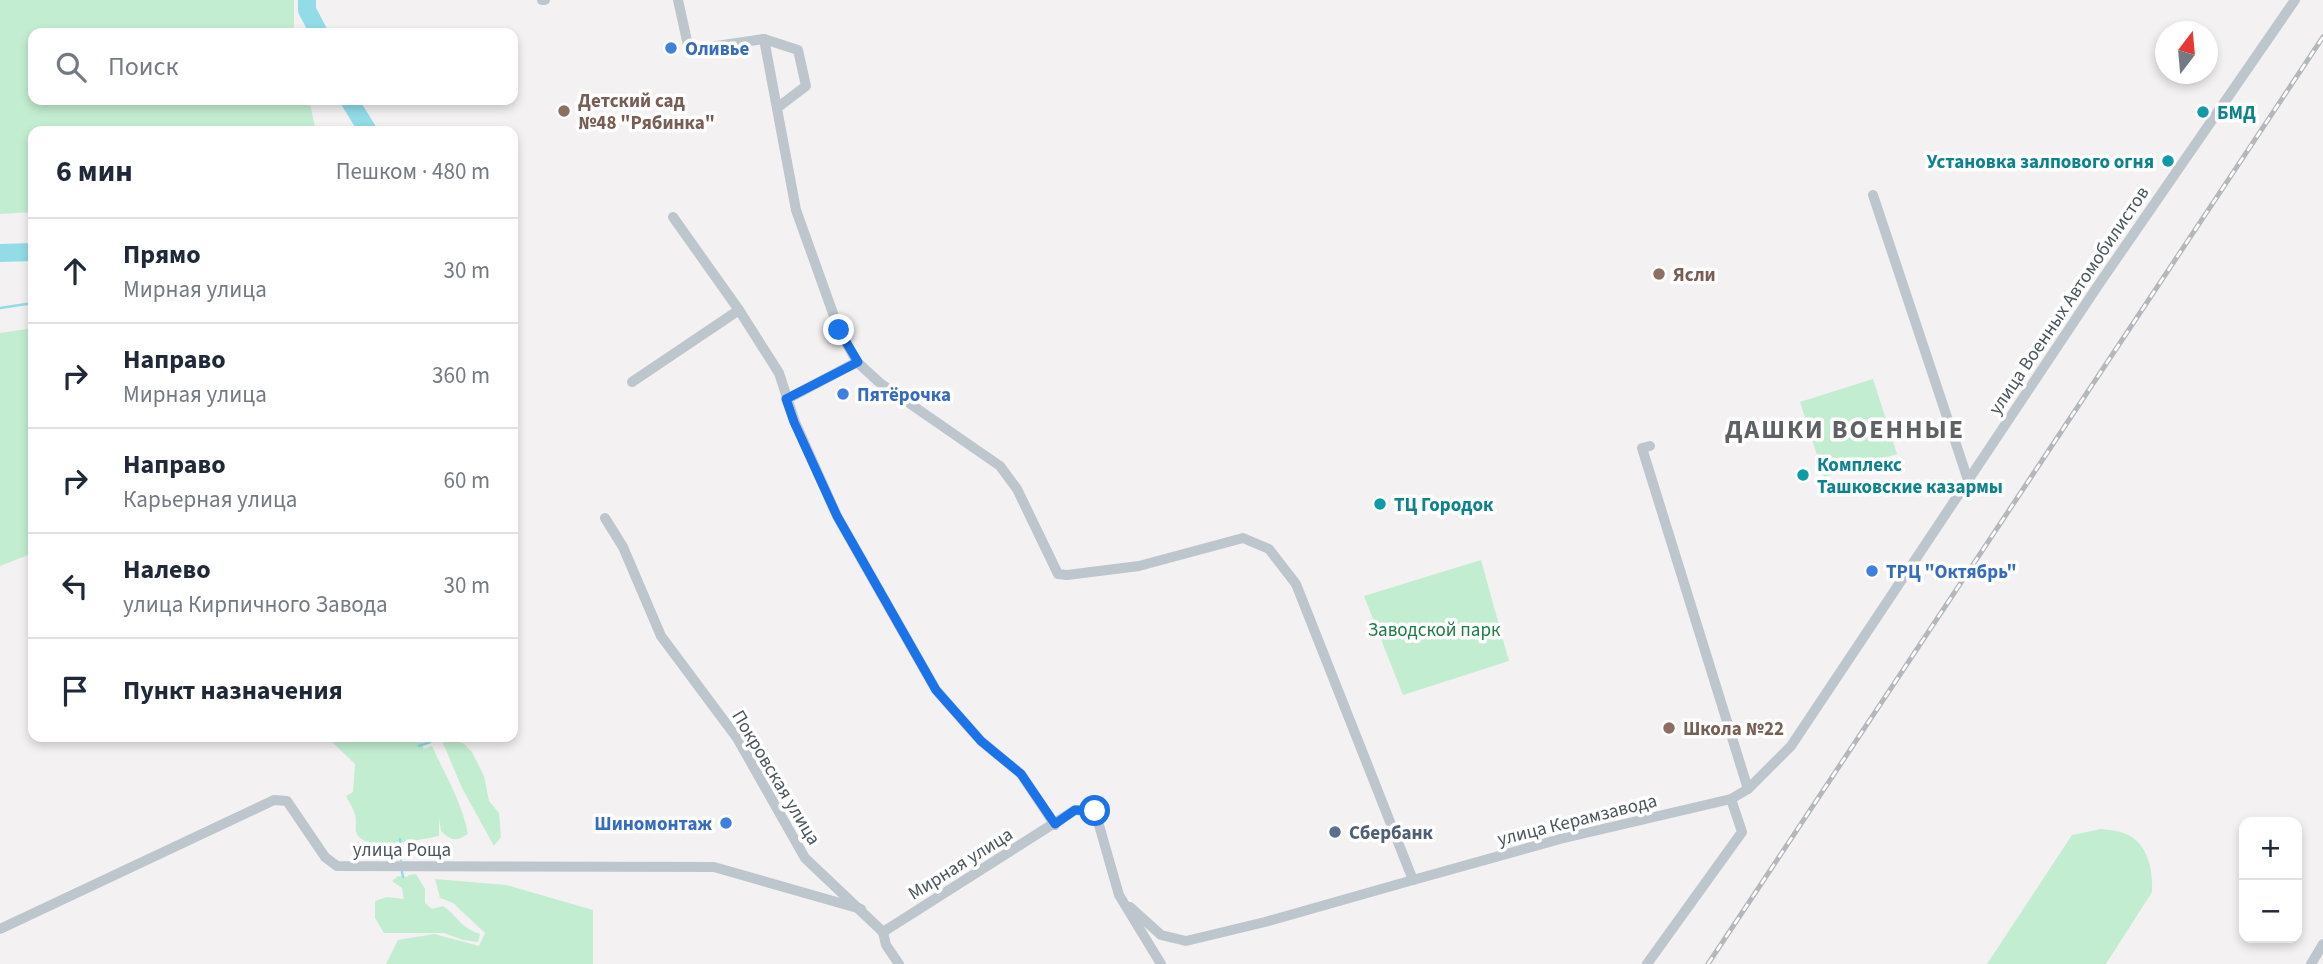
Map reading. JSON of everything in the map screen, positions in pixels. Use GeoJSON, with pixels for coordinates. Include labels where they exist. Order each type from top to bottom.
{"type":"FeatureCollection","features":[{"type":"Feature","properties":{"kind":"street"},"geometry":{"type":"LineString","coordinates":[[678,0],[689,50],[764,39],[798,50],[806,86],[778,108]]}},
{"type":"Feature","properties":{"kind":"street","name":"улица Военных Автомобилистов"},"geometry":{"type":"LineString","coordinates":[[1748,789],[1791,746],[2099,284],[2295,0]]}},
{"type":"Feature","properties":{"kind":"street"},"geometry":{"type":"LineString","coordinates":[[764,39],[796,210],[839,330],[858,362],[880,383],[1000,467],[1017,489],[1058,574],[1139,566],[1243,538],[1269,549],[1296,584],[1413,880]]}},
{"type":"Feature","properties":{"kind":"street"},"geometry":{"type":"LineString","coordinates":[[1873,195],[1968,480]]}},
{"type":"Feature","properties":{"kind":"street"},"geometry":{"type":"LineString","coordinates":[[673,217],[739,310],[779,373],[794,422],[837,516],[936,690],[981,741],[1021,774],[1055,824]]}},
{"type":"Feature","properties":{"kind":"street"},"geometry":{"type":"LineString","coordinates":[[632,382],[739,310]]}},
{"type":"Feature","properties":{"kind":"street"},"geometry":{"type":"LineString","coordinates":[[786,399],[858,362]]}},
{"type":"Feature","properties":{"kind":"street"},"geometry":{"type":"LineString","coordinates":[[1650,446],[1642,448],[1748,789]]}},
{"type":"Feature","properties":{"kind":"street","name":"Покровская улица"},"geometry":{"type":"LineString","coordinates":[[605,518],[623,547],[661,636],[737,738],[805,858],[883,932],[886,945],[899,964]]}},
{"type":"Feature","properties":{"kind":"street","name":"улица Керамзавода"},"geometry":{"type":"LineString","coordinates":[[1123,901],[1161,935],[1186,940],[1265,922],[1560,839],[1731,799],[1748,789]]}},
{"type":"Feature","properties":{"kind":"street"},"geometry":{"type":"LineString","coordinates":[[1647,964],[1742,832],[1731,799]]}},
{"type":"Feature","properties":{"kind":"street","name":"улица Роща"},"geometry":{"type":"LineString","coordinates":[[0,929],[274,800],[287,801],[325,857],[337,866],[714,867],[861,909]]}},
{"type":"Feature","properties":{"kind":"street","name":"Мирная улица"},"geometry":{"type":"LineString","coordinates":[[883,932],[1075,810],[1095,811],[1119,895],[1161,964]]}},
{"type":"Feature","properties":{"kind":"street"},"geometry":{"type":"LineString","coordinates":[[2311,964],[2323,944]]}},
{"type":"Feature","properties":{"kind":"green space"},"geometry":{"type":"Polygon","coordinates":[[[0,0],[294,0],[294,28],[28,28],[28,105],[310,105],[315,126],[28,126],[28,212],[0,214],[0,0]]]}},
{"type":"Feature","properties":{"kind":"green space"},"geometry":{"type":"Polygon","coordinates":[[[28,329],[28,555],[0,566],[0,333],[28,329]]]}},
{"type":"Feature","properties":{"kind":"green space"},"geometry":{"type":"Polygon","coordinates":[[[1873,379],[1897,454],[1824,477],[1800,402],[1873,379]]]}},
{"type":"Feature","properties":{"kind":"green space","name":"Заводской парк"},"geometry":{"type":"Polygon","coordinates":[[[1481,560],[1509,661],[1403,695],[1364,596],[1481,560]]]}},
{"type":"Feature","properties":{"kind":"green space"},"geometry":{"type":"Polygon","coordinates":[[[332,742],[422,742],[424,749],[432,746],[462,811],[468,834],[457,839],[451,838],[441,831],[439,818],[439,836],[394,843],[369,842],[361,838],[356,832],[356,819],[346,796],[353,792],[355,764],[332,742]]]}},
{"type":"Feature","properties":{"kind":"green space"},"geometry":{"type":"Polygon","coordinates":[[[443,743],[464,744],[472,752],[484,776],[489,801],[499,813],[501,837],[494,846],[462,788],[443,743]]]}},
{"type":"Feature","properties":{"kind":"green space"},"geometry":{"type":"Polygon","coordinates":[[[2101,829],[2130,836],[2142,847],[2146,853],[2152,884],[2152,892],[2106,964],[1987,964],[2072,835],[2101,829]]]}},
{"type":"Feature","properties":{"kind":"green space"},"geometry":{"type":"Polygon","coordinates":[[[416,874],[425,889],[425,903],[432,909],[443,906],[463,925],[480,934],[478,942],[444,933],[384,933],[375,918],[375,901],[387,897],[404,899],[402,888],[392,881],[398,876],[416,874]]]}},
{"type":"Feature","properties":{"kind":"green space"},"geometry":{"type":"Polygon","coordinates":[[[435,879],[506,885],[593,910],[593,964],[386,964],[398,940],[434,934],[479,946],[485,933],[453,903],[440,898],[435,879]]]}},
{"type":"Feature","properties":{"kind":"waterway"},"geometry":{"type":"LineString","coordinates":[[307,0],[307,10],[316,28]]}},
{"type":"Feature","properties":{"kind":"waterway"},"geometry":{"type":"LineString","coordinates":[[352,105],[365,126]]}},
{"type":"Feature","properties":{"kind":"waterway"},"geometry":{"type":"LineString","coordinates":[[0,253],[28,252]]}},
{"type":"Feature","properties":{"kind":"waterway"},"geometry":{"type":"LineString","coordinates":[[0,308],[28,304]]}},
{"type":"Feature","properties":{"kind":"waterway"},"geometry":{"type":"LineString","coordinates":[[419,746],[430,742]]}},
{"type":"Feature","properties":{"kind":"waterway"},"geometry":{"type":"LineString","coordinates":[[400,839],[401,860]]}},
{"type":"Feature","properties":{"kind":"waterway"},"geometry":{"type":"LineString","coordinates":[[402,872],[403,877]]}},
{"type":"Feature","properties":{"kind":"railway"},"geometry":{"type":"LineString","coordinates":[[1708,964],[2323,37]]}},
{"type":"Feature","properties":{"kind":"place","name":"Оливье"},"geometry":{"type":"Point","coordinates":[671,48]}},
{"type":"Feature","properties":{"kind":"place","name":"Детский сад №48 \"Рябинка\""},"geometry":{"type":"Point","coordinates":[564,111]}},
{"type":"Feature","properties":{"kind":"place","name":"БМД"},"geometry":{"type":"Point","coordinates":[2203,112]}},
{"type":"Feature","properties":{"kind":"place","name":"Установка залпового огня"},"geometry":{"type":"Point","coordinates":[2168,161]}},
{"type":"Feature","properties":{"kind":"place","name":"Ясли"},"geometry":{"type":"Point","coordinates":[1659,274]}},
{"type":"Feature","properties":{"kind":"place","name":"Пятёрочка"},"geometry":{"type":"Point","coordinates":[843,394]}},
{"type":"Feature","properties":{"kind":"place","name":"Комплекс Ташковские казармы"},"geometry":{"type":"Point","coordinates":[1803,475]}},
{"type":"Feature","properties":{"kind":"place","name":"ТЦ Городок"},"geometry":{"type":"Point","coordinates":[1380,504]}},
{"type":"Feature","properties":{"kind":"place","name":"ТРЦ \"Октябрь\""},"geometry":{"type":"Point","coordinates":[1872,571]}},
{"type":"Feature","properties":{"kind":"place","name":"Школа №22"},"geometry":{"type":"Point","coordinates":[1669,728]}},
{"type":"Feature","properties":{"kind":"place","name":"Шиномонтаж"},"geometry":{"type":"Point","coordinates":[726,823]}},
{"type":"Feature","properties":{"kind":"place","name":"Сбербанк"},"geometry":{"type":"Point","coordinates":[1335,832]}},
{"type":"Feature","properties":{"kind":"district","name":"ДАШКИ ВОЕННЫЕ"},"geometry":{"type":"Point","coordinates":[1845,429]}},
{"type":"Feature","properties":{"kind":"route"},"geometry":{"type":"LineString","coordinates":[[839,330],[858,362],[786,399],[837,516],[936,690],[981,741],[1021,774],[1055,824],[1075,810],[1095,811]]}}]}
